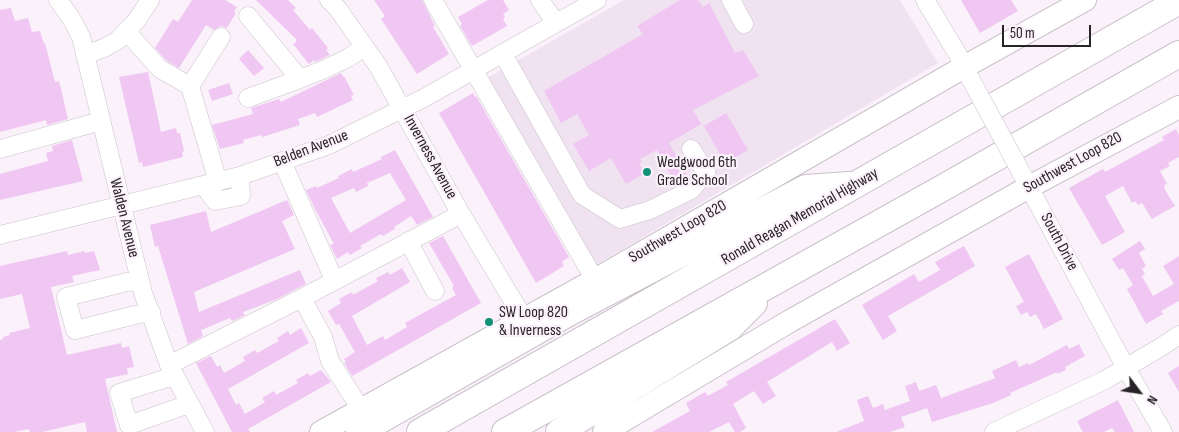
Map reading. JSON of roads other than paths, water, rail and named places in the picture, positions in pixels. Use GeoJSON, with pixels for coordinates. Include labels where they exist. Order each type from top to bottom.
{"type":"FeatureCollection","features":[{"type":"Feature","properties":{"kind":"highway","name":"Ronald Reagan Memorial Highway"},"geometry":{"type":"LineString","coordinates":[[420,432],[1179,1]]}},
{"type":"Feature","properties":{"kind":"highway"},"geometry":{"type":"LineString","coordinates":[[505,432],[1179,54]]}},
{"type":"Feature","properties":{"kind":"highway"},"geometry":{"type":"LineString","coordinates":[[1136,77],[1179,71]]}},
{"type":"Feature","properties":{"kind":"highway"},"geometry":{"type":"LineString","coordinates":[[360,421],[806,188],[858,185]]}},
{"type":"Feature","properties":{"kind":"highway"},"geometry":{"type":"LineString","coordinates":[[559,432],[729,328],[781,277]]}},
{"type":"Feature","properties":{"kind":"main road","name":"Southwest Loop 820"},"geometry":{"type":"LineString","coordinates":[[322,432],[360,421],[524,320],[967,73],[1085,0]]}},
{"type":"Feature","properties":{"kind":"main road","name":"Southwest Loop 820"},"geometry":{"type":"LineString","coordinates":[[604,432],[1025,180],[1179,107]]}},
{"type":"Feature","properties":{"kind":"street","name":"Walden Avenue"},"geometry":{"type":"LineString","coordinates":[[58,0],[71,18],[81,37],[86,54],[140,281],[172,371],[205,432]]}},
{"type":"Feature","properties":{"kind":"street"},"geometry":{"type":"LineString","coordinates":[[86,54],[104,48],[118,40],[127,32],[150,0]]}},
{"type":"Feature","properties":{"kind":"street","name":"Inverness Avenue"},"geometry":{"type":"LineString","coordinates":[[329,0],[378,66],[461,214],[524,320]]}},
{"type":"Feature","properties":{"kind":"street"},"geometry":{"type":"LineString","coordinates":[[433,0],[595,280]]}},
{"type":"Feature","properties":{"kind":"street"},"geometry":{"type":"LineString","coordinates":[[540,0],[556,23]]}},
{"type":"Feature","properties":{"kind":"street","name":"Belden Avenue"},"geometry":{"type":"LineString","coordinates":[[211,184],[215,201],[241,196],[240,176],[329,145],[403,109],[504,54],[597,0]]}},
{"type":"Feature","properties":{"kind":"street"},"geometry":{"type":"LineString","coordinates":[[731,0],[744,24]]}},
{"type":"Feature","properties":{"kind":"street","name":"South Drive"},"geometry":{"type":"LineString","coordinates":[[926,0],[1126,368],[1164,432]]}},
{"type":"Feature","properties":{"kind":"street"},"geometry":{"type":"LineString","coordinates":[[248,16],[300,79]]}},
{"type":"Feature","properties":{"kind":"street"},"geometry":{"type":"LineString","coordinates":[[127,32],[160,69],[190,86]]}},
{"type":"Feature","properties":{"kind":"street"},"geometry":{"type":"LineString","coordinates":[[0,235],[211,184],[190,86],[221,37]]}},
{"type":"Feature","properties":{"kind":"street"},"geometry":{"type":"LineString","coordinates":[[248,98],[333,66],[364,47]]}},
{"type":"Feature","properties":{"kind":"street"},"geometry":{"type":"LineString","coordinates":[[504,54],[582,195],[620,220],[650,210],[691,190],[706,172],[691,149]]}},
{"type":"Feature","properties":{"kind":"street"},"geometry":{"type":"LineString","coordinates":[[0,149],[101,121]]}},
{"type":"Feature","properties":{"kind":"street"},"geometry":{"type":"LineString","coordinates":[[282,161],[334,280]]}},
{"type":"Feature","properties":{"kind":"street"},"geometry":{"type":"LineString","coordinates":[[190,404],[129,425],[119,393],[172,371],[334,280],[461,214]]}},
{"type":"Feature","properties":{"kind":"street"},"geometry":{"type":"LineString","coordinates":[[408,242],[435,291]]}},
{"type":"Feature","properties":{"kind":"street"},"geometry":{"type":"LineString","coordinates":[[140,281],[127,282],[66,297],[75,330],[151,312]]}},
{"type":"Feature","properties":{"kind":"street"},"geometry":{"type":"LineString","coordinates":[[302,298],[323,338],[330,361],[360,421]]}},
{"type":"Feature","properties":{"kind":"street"},"geometry":{"type":"LineString","coordinates":[[994,432],[1105,380],[1179,335]]}},
{"type":"Feature","properties":{"kind":"place","name":"Wedgwood 6th Grade School"},"geometry":{"type":"Point","coordinates":[647,172]}},
{"type":"Feature","properties":{"kind":"place","name":"SW Loop 820 & Inverness"},"geometry":{"type":"Point","coordinates":[489,322]}}]}
